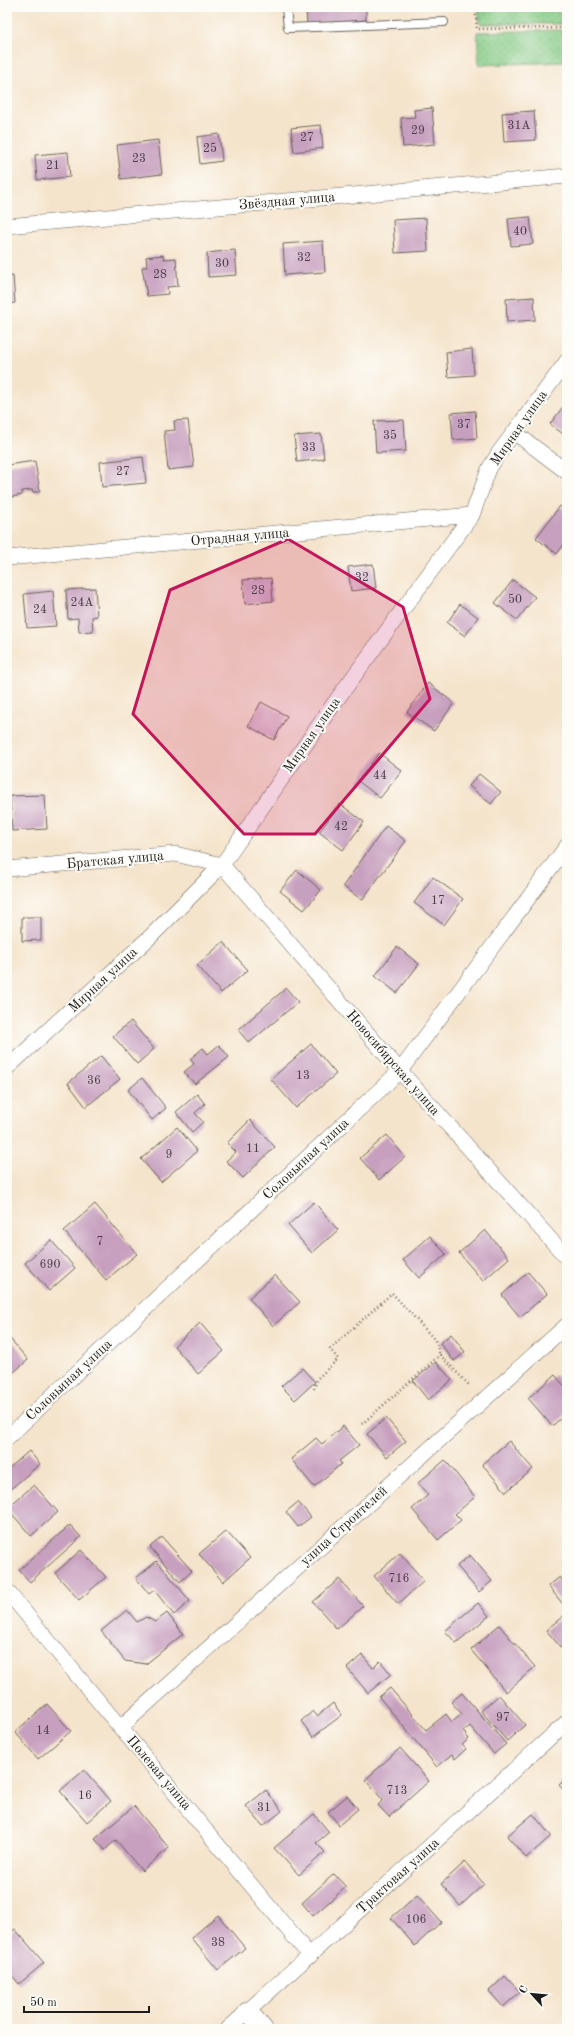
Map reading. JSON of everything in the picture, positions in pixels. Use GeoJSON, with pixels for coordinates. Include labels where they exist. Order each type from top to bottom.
{"type":"FeatureCollection","features":[{"type":"Feature","properties":{"kind":"street","name":"Звёздная улица"},"geometry":{"type":"LineString","coordinates":[[7,226],[567,176]]}},
{"type":"Feature","properties":{"kind":"street","name":"Мирная улица"},"geometry":{"type":"LineString","coordinates":[[7,1068],[150,937],[222,865],[335,702],[472,515],[489,469],[498,454],[565,369]]}},
{"type":"Feature","properties":{"kind":"street"},"geometry":{"type":"LineString","coordinates":[[514,432],[567,472]]}},
{"type":"Feature","properties":{"kind":"street","name":"Отрадная улица"},"geometry":{"type":"LineString","coordinates":[[7,558],[472,515]]}},
{"type":"Feature","properties":{"kind":"street","name":"Соловьиная улица"},"geometry":{"type":"LineString","coordinates":[[7,1438],[400,1071],[567,846]]}},
{"type":"Feature","properties":{"kind":"street","name":"Братская улица"},"geometry":{"type":"LineString","coordinates":[[7,870],[175,854],[222,865]]}},
{"type":"Feature","properties":{"kind":"street","name":"Новосибирская улица"},"geometry":{"type":"LineString","coordinates":[[222,865],[400,1071],[567,1258]]}},
{"type":"Feature","properties":{"kind":"street","name":"улица Строителей"},"geometry":{"type":"LineString","coordinates":[[121,1727],[567,1325]]}},
{"type":"Feature","properties":{"kind":"street","name":"Полевая улица"},"geometry":{"type":"LineString","coordinates":[[7,1591],[310,1956]]}},
{"type":"Feature","properties":{"kind":"street","name":"Трактовая улица"},"geometry":{"type":"LineString","coordinates":[[228,2029],[567,1722]]}},
{"type":"Feature","properties":{"kind":"street"},"geometry":{"type":"LineString","coordinates":[[248,2011],[263,2029]]}},
{"type":"Feature","properties":{"kind":"lane"},"geometry":{"type":"LineString","coordinates":[[286,7],[288,28],[444,22]]}},
{"type":"Feature","properties":{"kind":"path"},"geometry":{"type":"LineString","coordinates":[[475,7],[477,29],[567,28]]}},
{"type":"Feature","properties":{"kind":"path"},"geometry":{"type":"LineString","coordinates":[[558,7],[567,14]]}},
{"type":"Feature","properties":{"kind":"path"},"geometry":{"type":"LineString","coordinates":[[314,1389],[317,1379],[338,1359],[330,1349],[392,1293],[435,1340],[440,1355],[469,1385]]}},
{"type":"Feature","properties":{"kind":"path"},"geometry":{"type":"LineString","coordinates":[[362,1424],[440,1355]]}},
{"type":"Feature","properties":{"kind":"highlighted area"},"geometry":{"type":"Polygon","coordinates":[[[288,539],[403,607],[430,699],[315,834],[244,834],[133,714],[170,590],[288,539]]]}},
{"type":"Feature","properties":{"kind":"green space"},"geometry":{"type":"Polygon","coordinates":[[[478,7],[552,7],[567,19],[567,24],[480,24],[478,7]]]}},
{"type":"Feature","properties":{"kind":"green space"},"geometry":{"type":"Polygon","coordinates":[[[567,30],[567,62],[479,65],[477,32],[567,30]]]}},
{"type":"Feature","properties":{"kind":"building"},"geometry":{"type":"Polygon","coordinates":[[[306,7],[366,7],[366,20],[307,24],[306,7]]]}},
{"type":"Feature","properties":{"kind":"building"},"geometry":{"type":"Polygon","coordinates":[[[432,108],[435,144],[403,147],[401,118],[415,117],[414,110],[432,108]]]}},
{"type":"Feature","properties":{"kind":"building"},"geometry":{"type":"Polygon","coordinates":[[[534,111],[536,140],[504,142],[502,113],[534,111]]]}},
{"type":"Feature","properties":{"kind":"building"},"geometry":{"type":"Polygon","coordinates":[[[321,125],[323,148],[294,152],[291,128],[321,125]]]}},
{"type":"Feature","properties":{"kind":"building"},"geometry":{"type":"Polygon","coordinates":[[[219,134],[222,161],[200,164],[197,137],[219,134]]]}},
{"type":"Feature","properties":{"kind":"building"},"geometry":{"type":"Polygon","coordinates":[[[158,140],[162,174],[121,179],[117,145],[158,140]]]}},
{"type":"Feature","properties":{"kind":"building"},"geometry":{"type":"Polygon","coordinates":[[[68,152],[70,177],[37,180],[35,155],[68,152]]]}},
{"type":"Feature","properties":{"kind":"building"},"geometry":{"type":"Polygon","coordinates":[[[530,217],[533,244],[511,246],[508,219],[530,217]]]}},
{"type":"Feature","properties":{"kind":"building"},"geometry":{"type":"Polygon","coordinates":[[[426,218],[428,251],[395,253],[393,220],[426,218]]]}},
{"type":"Feature","properties":{"kind":"building"},"geometry":{"type":"Polygon","coordinates":[[[323,241],[325,272],[285,275],[283,244],[323,241]]]}},
{"type":"Feature","properties":{"kind":"building"},"geometry":{"type":"Polygon","coordinates":[[[235,250],[237,275],[208,277],[207,253],[235,250]]]}},
{"type":"Feature","properties":{"kind":"building"},"geometry":{"type":"Polygon","coordinates":[[[163,255],[164,259],[176,258],[178,286],[167,287],[168,294],[147,296],[142,267],[147,267],[146,257],[163,255]]]}},
{"type":"Feature","properties":{"kind":"building"},"geometry":{"type":"Polygon","coordinates":[[[13,276],[15,303],[7,304],[7,277],[13,276]]]}},
{"type":"Feature","properties":{"kind":"building"},"geometry":{"type":"Polygon","coordinates":[[[534,297],[535,320],[507,322],[506,299],[534,297]]]}},
{"type":"Feature","properties":{"kind":"building"},"geometry":{"type":"Polygon","coordinates":[[[472,349],[474,375],[448,377],[446,352],[472,349]]]}},
{"type":"Feature","properties":{"kind":"building"},"geometry":{"type":"Polygon","coordinates":[[[565,404],[567,406],[567,437],[550,424],[565,404]]]}},
{"type":"Feature","properties":{"kind":"building"},"geometry":{"type":"Polygon","coordinates":[[[475,411],[477,438],[453,440],[451,413],[475,411]]]}},
{"type":"Feature","properties":{"kind":"building"},"geometry":{"type":"Polygon","coordinates":[[[188,420],[194,467],[168,470],[164,431],[175,430],[174,421],[188,420]]]}},
{"type":"Feature","properties":{"kind":"building"},"geometry":{"type":"Polygon","coordinates":[[[404,420],[406,451],[376,453],[374,421],[404,420]]]}},
{"type":"Feature","properties":{"kind":"building"},"geometry":{"type":"Polygon","coordinates":[[[321,434],[324,459],[297,462],[294,436],[321,434]]]}},
{"type":"Feature","properties":{"kind":"building"},"geometry":{"type":"Polygon","coordinates":[[[143,457],[146,483],[102,487],[100,462],[143,457]]]}},
{"type":"Feature","properties":{"kind":"building"},"geometry":{"type":"Polygon","coordinates":[[[35,461],[40,492],[33,492],[32,490],[22,491],[22,495],[7,498],[7,465],[35,461]]]}},
{"type":"Feature","properties":{"kind":"building"},"geometry":{"type":"Polygon","coordinates":[[[560,506],[567,511],[567,540],[557,554],[536,538],[560,506]]]}},
{"type":"Feature","properties":{"kind":"building"},"geometry":{"type":"Polygon","coordinates":[[[373,564],[376,588],[351,591],[348,567],[373,564]]]}},
{"type":"Feature","properties":{"kind":"building"},"geometry":{"type":"Polygon","coordinates":[[[271,578],[273,601],[245,604],[243,580],[271,578]]]}},
{"type":"Feature","properties":{"kind":"building"},"geometry":{"type":"Polygon","coordinates":[[[513,580],[535,597],[517,620],[495,603],[513,580]]]}},
{"type":"Feature","properties":{"kind":"building"},"geometry":{"type":"Polygon","coordinates":[[[95,588],[97,616],[92,617],[93,631],[79,632],[78,618],[68,619],[66,590],[95,588]]]}},
{"type":"Feature","properties":{"kind":"building"},"geometry":{"type":"Polygon","coordinates":[[[53,591],[56,626],[27,628],[24,594],[53,591]]]}},
{"type":"Feature","properties":{"kind":"building"},"geometry":{"type":"Polygon","coordinates":[[[460,604],[478,617],[465,636],[447,623],[460,604]]]}},
{"type":"Feature","properties":{"kind":"building"},"geometry":{"type":"Polygon","coordinates":[[[428,683],[454,703],[434,731],[407,712],[428,683]]]}},
{"type":"Feature","properties":{"kind":"building"},"geometry":{"type":"Polygon","coordinates":[[[261,702],[287,716],[274,740],[248,726],[261,702]]]}},
{"type":"Feature","properties":{"kind":"building"},"geometry":{"type":"Polygon","coordinates":[[[379,753],[402,771],[380,798],[358,781],[379,753]]]}},
{"type":"Feature","properties":{"kind":"building"},"geometry":{"type":"Polygon","coordinates":[[[479,774],[501,792],[491,804],[469,786],[479,774]]]}},
{"type":"Feature","properties":{"kind":"building"},"geometry":{"type":"Polygon","coordinates":[[[45,795],[47,829],[12,831],[10,796],[45,795]]]}},
{"type":"Feature","properties":{"kind":"building"},"geometry":{"type":"Polygon","coordinates":[[[340,804],[364,822],[343,850],[319,832],[340,804]]]}},
{"type":"Feature","properties":{"kind":"building"},"geometry":{"type":"Polygon","coordinates":[[[386,826],[406,841],[362,900],[343,886],[386,826]]]}},
{"type":"Feature","properties":{"kind":"building"},"geometry":{"type":"Polygon","coordinates":[[[297,870],[321,890],[304,910],[280,891],[297,870]]]}},
{"type":"Feature","properties":{"kind":"building"},"geometry":{"type":"Polygon","coordinates":[[[433,877],[463,899],[444,925],[414,903],[433,877]]]}},
{"type":"Feature","properties":{"kind":"building"},"geometry":{"type":"Polygon","coordinates":[[[22,917],[41,917],[41,940],[22,941],[22,917]]]}},
{"type":"Feature","properties":{"kind":"building"},"geometry":{"type":"Polygon","coordinates":[[[223,942],[248,970],[221,993],[197,965],[223,942]]]}},
{"type":"Feature","properties":{"kind":"building"},"geometry":{"type":"Polygon","coordinates":[[[397,947],[419,964],[397,993],[375,976],[397,947]]]}},
{"type":"Feature","properties":{"kind":"building"},"geometry":{"type":"Polygon","coordinates":[[[286,988],[298,1002],[249,1043],[238,1030],[286,988]]]}},
{"type":"Feature","properties":{"kind":"building"},"geometry":{"type":"Polygon","coordinates":[[[131,1021],[154,1049],[137,1064],[113,1036],[131,1021]]]}},
{"type":"Feature","properties":{"kind":"building"},"geometry":{"type":"Polygon","coordinates":[[[311,1044],[336,1074],[296,1108],[271,1079],[311,1044]]]}},
{"type":"Feature","properties":{"kind":"building"},"geometry":{"type":"Polygon","coordinates":[[[219,1045],[229,1057],[195,1084],[184,1072],[194,1064],[190,1059],[203,1048],[208,1054],[219,1045]]]}},
{"type":"Feature","properties":{"kind":"building"},"geometry":{"type":"Polygon","coordinates":[[[101,1056],[120,1079],[86,1107],[68,1083],[101,1056]]]}},
{"type":"Feature","properties":{"kind":"building"},"geometry":{"type":"Polygon","coordinates":[[[142,1078],[166,1108],[152,1120],[128,1090],[142,1078]]]}},
{"type":"Feature","properties":{"kind":"building"},"geometry":{"type":"Polygon","coordinates":[[[197,1094],[205,1104],[195,1113],[203,1122],[192,1132],[176,1112],[197,1094]]]}},
{"type":"Feature","properties":{"kind":"building"},"geometry":{"type":"Polygon","coordinates":[[[250,1120],[275,1147],[243,1178],[226,1161],[236,1152],[227,1143],[250,1120]]]}},
{"type":"Feature","properties":{"kind":"building"},"geometry":{"type":"Polygon","coordinates":[[[177,1127],[197,1151],[161,1182],[141,1159],[177,1127]]]}},
{"type":"Feature","properties":{"kind":"building"},"geometry":{"type":"Polygon","coordinates":[[[387,1135],[405,1157],[379,1180],[360,1158],[387,1135]]]}},
{"type":"Feature","properties":{"kind":"building"},"geometry":{"type":"Polygon","coordinates":[[[314,1202],[338,1230],[312,1253],[288,1225],[314,1202]]]}},
{"type":"Feature","properties":{"kind":"building"},"geometry":{"type":"Polygon","coordinates":[[[95,1204],[137,1254],[106,1280],[64,1231],[95,1204]]]}},
{"type":"Feature","properties":{"kind":"building"},"geometry":{"type":"Polygon","coordinates":[[[485,1230],[509,1258],[483,1281],[459,1253],[485,1230]]]}},
{"type":"Feature","properties":{"kind":"building"},"geometry":{"type":"Polygon","coordinates":[[[430,1236],[446,1254],[419,1278],[403,1260],[430,1236]]]}},
{"type":"Feature","properties":{"kind":"building"},"geometry":{"type":"Polygon","coordinates":[[[51,1240],[75,1268],[49,1291],[25,1263],[51,1240]]]}},
{"type":"Feature","properties":{"kind":"building"},"geometry":{"type":"Polygon","coordinates":[[[528,1272],[547,1294],[520,1317],[502,1295],[528,1272]]]}},
{"type":"Feature","properties":{"kind":"building"},"geometry":{"type":"Polygon","coordinates":[[[275,1275],[300,1302],[273,1326],[249,1298],[275,1275]]]}},
{"type":"Feature","properties":{"kind":"building"},"geometry":{"type":"Polygon","coordinates":[[[200,1323],[224,1351],[198,1374],[174,1346],[200,1323]]]}},
{"type":"Feature","properties":{"kind":"building"},"geometry":{"type":"Polygon","coordinates":[[[451,1334],[465,1352],[454,1361],[440,1343],[451,1334]]]}},
{"type":"Feature","properties":{"kind":"building"},"geometry":{"type":"Polygon","coordinates":[[[7,1335],[28,1360],[7,1378],[7,1335]]]}},
{"type":"Feature","properties":{"kind":"building"},"geometry":{"type":"Polygon","coordinates":[[[436,1362],[452,1380],[428,1400],[413,1381],[436,1362]]]}},
{"type":"Feature","properties":{"kind":"building"},"geometry":{"type":"Polygon","coordinates":[[[302,1368],[315,1382],[295,1400],[281,1386],[302,1368]]]}},
{"type":"Feature","properties":{"kind":"building"},"geometry":{"type":"Polygon","coordinates":[[[555,1375],[567,1389],[567,1413],[552,1426],[528,1398],[555,1375]]]}},
{"type":"Feature","properties":{"kind":"building"},"geometry":{"type":"Polygon","coordinates":[[[386,1418],[406,1441],[387,1457],[367,1434],[386,1418]]]}},
{"type":"Feature","properties":{"kind":"building"},"geometry":{"type":"Polygon","coordinates":[[[343,1426],[359,1445],[339,1461],[341,1464],[314,1487],[291,1459],[316,1438],[322,1444],[343,1426]]]}},
{"type":"Feature","properties":{"kind":"building"},"geometry":{"type":"Polygon","coordinates":[[[509,1441],[533,1469],[506,1492],[482,1464],[509,1441]]]}},
{"type":"Feature","properties":{"kind":"building"},"geometry":{"type":"Polygon","coordinates":[[[29,1451],[40,1464],[7,1492],[7,1470],[29,1451]]]}},
{"type":"Feature","properties":{"kind":"building"},"geometry":{"type":"Polygon","coordinates":[[[445,1460],[475,1497],[455,1514],[461,1520],[438,1540],[412,1509],[428,1495],[418,1483],[445,1460]]]}},
{"type":"Feature","properties":{"kind":"building"},"geometry":{"type":"Polygon","coordinates":[[[34,1485],[58,1512],[31,1536],[7,1508],[34,1485]]]}},
{"type":"Feature","properties":{"kind":"building"},"geometry":{"type":"Polygon","coordinates":[[[298,1502],[311,1517],[298,1527],[286,1512],[298,1502]]]}},
{"type":"Feature","properties":{"kind":"building"},"geometry":{"type":"Polygon","coordinates":[[[70,1525],[81,1537],[30,1582],[19,1570],[70,1525]]]}},
{"type":"Feature","properties":{"kind":"building"},"geometry":{"type":"Polygon","coordinates":[[[226,1531],[250,1558],[223,1582],[199,1554],[226,1531]]]}},
{"type":"Feature","properties":{"kind":"building"},"geometry":{"type":"Polygon","coordinates":[[[162,1537],[192,1571],[180,1582],[150,1547],[162,1537]]]}},
{"type":"Feature","properties":{"kind":"building"},"geometry":{"type":"Polygon","coordinates":[[[81,1550],[106,1577],[79,1600],[55,1573],[81,1550]]]}},
{"type":"Feature","properties":{"kind":"building"},"geometry":{"type":"Polygon","coordinates":[[[400,1553],[424,1581],[398,1604],[374,1576],[400,1553]]]}},
{"type":"Feature","properties":{"kind":"building"},"geometry":{"type":"Polygon","coordinates":[[[470,1555],[492,1581],[479,1592],[457,1566],[470,1555]]]}},
{"type":"Feature","properties":{"kind":"building"},"geometry":{"type":"Polygon","coordinates":[[[157,1561],[190,1601],[174,1615],[154,1590],[149,1594],[136,1578],[157,1561]]]}},
{"type":"Feature","properties":{"kind":"building"},"geometry":{"type":"Polygon","coordinates":[[[560,1577],[567,1586],[567,1609],[548,1586],[560,1577]]]}},
{"type":"Feature","properties":{"kind":"building"},"geometry":{"type":"Polygon","coordinates":[[[339,1579],[363,1606],[337,1629],[313,1602],[339,1579]]]}},
{"type":"Feature","properties":{"kind":"building"},"geometry":{"type":"Polygon","coordinates":[[[478,1603],[489,1616],[456,1643],[445,1631],[478,1603]]]}},
{"type":"Feature","properties":{"kind":"building"},"geometry":{"type":"Polygon","coordinates":[[[127,1610],[137,1622],[146,1617],[155,1622],[167,1613],[183,1634],[146,1664],[125,1661],[101,1631],[127,1610]]]}},
{"type":"Feature","properties":{"kind":"building"},"geometry":{"type":"Polygon","coordinates":[[[567,1613],[567,1655],[546,1630],[567,1613]]]}},
{"type":"Feature","properties":{"kind":"building"},"geometry":{"type":"Polygon","coordinates":[[[499,1625],[535,1667],[506,1692],[471,1650],[499,1625]]]}},
{"type":"Feature","properties":{"kind":"building"},"geometry":{"type":"Polygon","coordinates":[[[362,1655],[373,1668],[380,1661],[391,1674],[368,1693],[347,1668],[362,1655]]]}},
{"type":"Feature","properties":{"kind":"building"},"geometry":{"type":"Polygon","coordinates":[[[390,1688],[426,1730],[446,1714],[452,1722],[462,1714],[451,1702],[462,1693],[506,1744],[494,1754],[470,1726],[463,1731],[469,1739],[462,1745],[466,1749],[455,1759],[452,1755],[437,1767],[379,1697],[390,1688]]]}},
{"type":"Feature","properties":{"kind":"building"},"geometry":{"type":"Polygon","coordinates":[[[499,1695],[525,1725],[507,1741],[481,1711],[499,1695]]]}},
{"type":"Feature","properties":{"kind":"building"},"geometry":{"type":"Polygon","coordinates":[[[333,1703],[342,1715],[313,1737],[301,1721],[313,1711],[317,1716],[333,1703]]]}},
{"type":"Feature","properties":{"kind":"building"},"geometry":{"type":"Polygon","coordinates":[[[47,1704],[71,1731],[38,1759],[15,1732],[47,1704]]]}},
{"type":"Feature","properties":{"kind":"building"},"geometry":{"type":"Polygon","coordinates":[[[400,1748],[429,1781],[389,1817],[378,1805],[383,1800],[365,1780],[400,1748]]]}},
{"type":"Feature","properties":{"kind":"building"},"geometry":{"type":"Polygon","coordinates":[[[84,1770],[111,1801],[87,1822],[60,1791],[84,1770]]]}},
{"type":"Feature","properties":{"kind":"building"},"geometry":{"type":"Polygon","coordinates":[[[567,1778],[567,1794],[559,1785],[567,1778]]]}},
{"type":"Feature","properties":{"kind":"building"},"geometry":{"type":"Polygon","coordinates":[[[266,1790],[282,1811],[263,1826],[246,1806],[266,1790]]]}},
{"type":"Feature","properties":{"kind":"building"},"geometry":{"type":"Polygon","coordinates":[[[347,1796],[358,1809],[339,1825],[328,1812],[347,1796]]]}},
{"type":"Feature","properties":{"kind":"building"},"geometry":{"type":"Polygon","coordinates":[[[134,1806],[169,1848],[142,1871],[116,1840],[105,1850],[95,1839],[134,1806]]]}},
{"type":"Feature","properties":{"kind":"building"},"geometry":{"type":"Polygon","coordinates":[[[314,1814],[329,1832],[316,1843],[325,1852],[299,1875],[274,1848],[314,1814]]]}},
{"type":"Feature","properties":{"kind":"building"},"geometry":{"type":"Polygon","coordinates":[[[533,1814],[551,1836],[526,1858],[507,1836],[533,1814]]]}},
{"type":"Feature","properties":{"kind":"building"},"geometry":{"type":"Polygon","coordinates":[[[465,1862],[484,1884],[460,1906],[441,1884],[465,1862]]]}},
{"type":"Feature","properties":{"kind":"building"},"geometry":{"type":"Polygon","coordinates":[[[334,1874],[346,1887],[313,1916],[302,1903],[334,1874]]]}},
{"type":"Feature","properties":{"kind":"building"},"geometry":{"type":"Polygon","coordinates":[[[417,1895],[441,1922],[415,1946],[391,1918],[417,1895]]]}},
{"type":"Feature","properties":{"kind":"building"},"geometry":{"type":"Polygon","coordinates":[[[218,1915],[245,1948],[218,1970],[191,1938],[218,1915]]]}},
{"type":"Feature","properties":{"kind":"building"},"geometry":{"type":"Polygon","coordinates":[[[15,1929],[44,1963],[19,1984],[7,1969],[7,1936],[15,1929]]]}},
{"type":"Feature","properties":{"kind":"building"},"geometry":{"type":"Polygon","coordinates":[[[505,1976],[520,1992],[503,2007],[489,1991],[505,1976]]]}}]}
